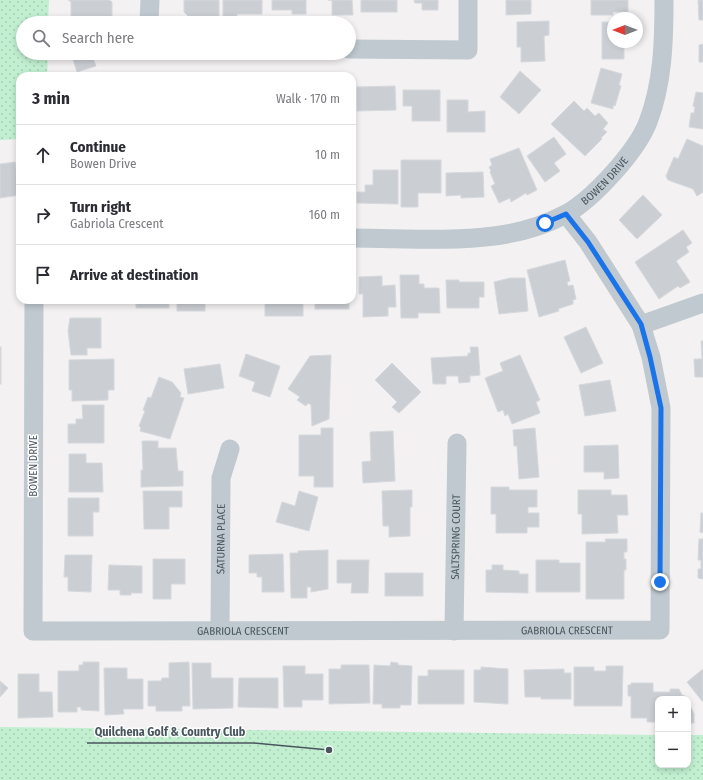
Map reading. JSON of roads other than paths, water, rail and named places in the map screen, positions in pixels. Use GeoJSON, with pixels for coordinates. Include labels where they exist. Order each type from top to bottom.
{"type":"FeatureCollection","features":[{"type":"Feature","properties":{"kind":"street"},"geometry":{"type":"LineString","coordinates":[[149,16],[150,0]]}},
{"type":"Feature","properties":{"kind":"street"},"geometry":{"type":"LineString","coordinates":[[356,49],[468,50],[468,0]]}},
{"type":"Feature","properties":{"kind":"street","name":"BOWEN DRIVE"},"geometry":{"type":"LineString","coordinates":[[356,238],[459,238],[494,236],[534,227],[566,214],[581,204],[616,171],[632,150],[648,124],[660,78],[664,29],[664,0]]}},
{"type":"Feature","properties":{"kind":"street","name":"GABRIOLA CRESCENT"},"geometry":{"type":"LineString","coordinates":[[33,631],[660,630],[661,408],[650,357],[641,324],[588,242],[566,214]]}},
{"type":"Feature","properties":{"kind":"street"},"geometry":{"type":"LineString","coordinates":[[641,324],[703,303]]}},
{"type":"Feature","properties":{"kind":"street","name":"BOWEN DRIVE"},"geometry":{"type":"LineString","coordinates":[[33,631],[34,304]]}},
{"type":"Feature","properties":{"kind":"street","name":"SALTSPRING COURT"},"geometry":{"type":"LineString","coordinates":[[454,631],[457,443]]}},
{"type":"Feature","properties":{"kind":"street","name":"SATURNA PLACE"},"geometry":{"type":"LineString","coordinates":[[220,630],[221,478],[230,449]]}},
{"type":"Feature","properties":{"kind":"place","name":"Quilchena Golf & Country Club"},"geometry":{"type":"Point","coordinates":[329,750]}}]}
